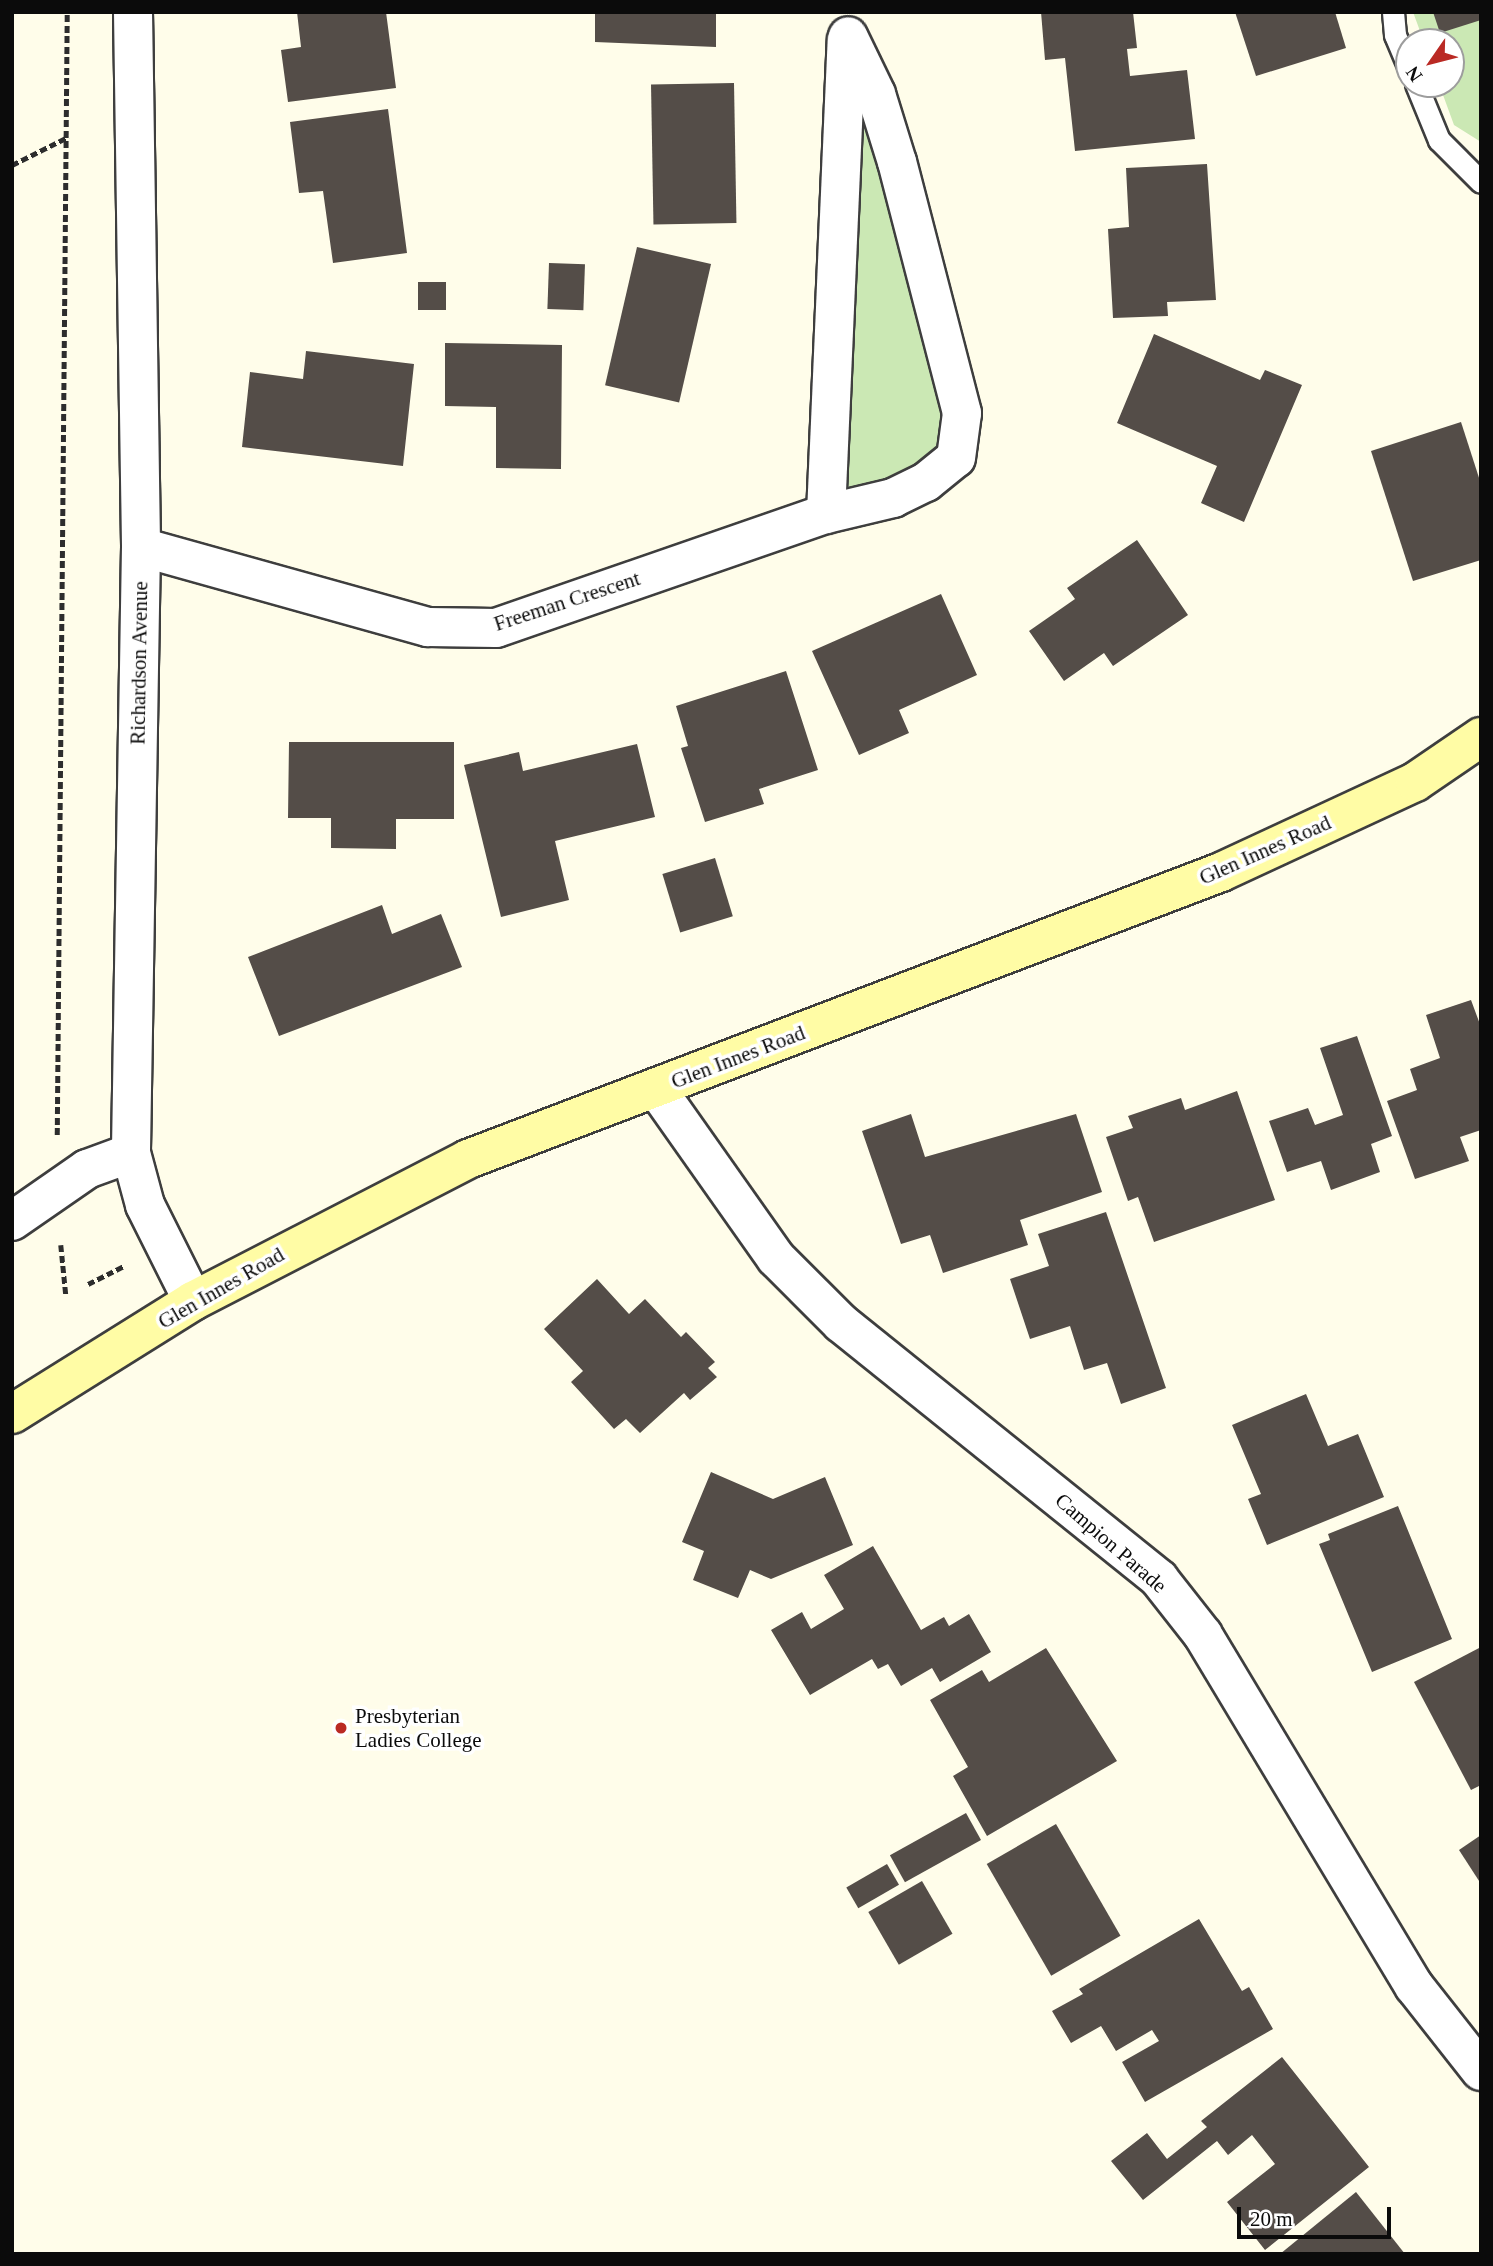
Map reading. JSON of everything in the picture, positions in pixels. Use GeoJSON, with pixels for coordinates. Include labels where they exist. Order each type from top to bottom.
{"type":"FeatureCollection","features":[{"type":"Feature","properties":{"kind":"main road","name":"Glen Innes Road"},"geometry":{"type":"LineString","coordinates":[[12,1414],[194,1301],[468,1159],[1221,872],[1415,782],[1481,737]]}},
{"type":"Feature","properties":{"kind":"street","name":"Richardson Avenue"},"geometry":{"type":"LineString","coordinates":[[133,12],[141,547],[131,1153],[145,1205],[194,1301]]}},
{"type":"Feature","properties":{"kind":"street","name":"Freeman Crescent"},"geometry":{"type":"LineString","coordinates":[[826,513],[848,24]]}},
{"type":"Feature","properties":{"kind":"street","name":"Freeman Crescent"},"geometry":{"type":"LineString","coordinates":[[141,547],[428,627],[496,628],[826,513],[893,498],[926,481],[956,457],[962,413],[897,162],[876,94],[848,24]]}},
{"type":"Feature","properties":{"kind":"street","name":"Campion Parade"},"geometry":{"type":"LineString","coordinates":[[656,1088],[776,1258],[841,1323],[1159,1578],[1203,1634],[1414,1986],[1481,2071]]}},
{"type":"Feature","properties":{"kind":"street"},"geometry":{"type":"LineString","coordinates":[[12,1221],[87,1169],[131,1153]]}},
{"type":"Feature","properties":{"kind":"lane"},"geometry":{"type":"LineString","coordinates":[[1393,12],[1395,35]]}},
{"type":"Feature","properties":{"kind":"lane"},"geometry":{"type":"LineString","coordinates":[[1422,98],[1439,140],[1481,182]]}},
{"type":"Feature","properties":{"kind":"path"},"geometry":{"type":"LineString","coordinates":[[57,1150],[69,137],[67,12]]}},
{"type":"Feature","properties":{"kind":"path"},"geometry":{"type":"LineString","coordinates":[[12,165],[69,137]]}},
{"type":"Feature","properties":{"kind":"path"},"geometry":{"type":"LineString","coordinates":[[60,1238],[66,1295]]}},
{"type":"Feature","properties":{"kind":"green space"},"geometry":{"type":"Polygon","coordinates":[[[1413,12],[1481,12],[1481,142],[1454,125],[1444,98],[1465,98],[1465,28],[1419,28],[1413,12]]]}},
{"type":"Feature","properties":{"kind":"green space"},"geometry":{"type":"Polygon","coordinates":[[[848,36],[956,458],[826,514],[848,36]]]}},
{"type":"Feature","properties":{"kind":"building"},"geometry":{"type":"Polygon","coordinates":[[[297,12],[386,12],[396,88],[288,102],[281,50],[301,47],[297,12]]]}},
{"type":"Feature","properties":{"kind":"building"},"geometry":{"type":"Polygon","coordinates":[[[595,12],[716,12],[716,47],[595,42],[595,12]]]}},
{"type":"Feature","properties":{"kind":"building"},"geometry":{"type":"Polygon","coordinates":[[[1041,12],[1133,12],[1137,48],[1127,49],[1130,76],[1187,70],[1195,139],[1075,151],[1065,58],[1045,60],[1041,12]]]}},
{"type":"Feature","properties":{"kind":"building"},"geometry":{"type":"Polygon","coordinates":[[[1235,12],[1335,12],[1346,48],[1256,76],[1235,12]]]}},
{"type":"Feature","properties":{"kind":"building"},"geometry":{"type":"Polygon","coordinates":[[[1433,12],[1481,12],[1481,20],[1456,28],[1438,28],[1433,12]]]}},
{"type":"Feature","properties":{"kind":"building"},"geometry":{"type":"Polygon","coordinates":[[[734,83],[736,223],[653,224],[651,84],[734,83]]]}},
{"type":"Feature","properties":{"kind":"building"},"geometry":{"type":"Polygon","coordinates":[[[388,109],[407,253],[333,263],[323,191],[299,193],[290,122],[388,109]]]}},
{"type":"Feature","properties":{"kind":"building"},"geometry":{"type":"Polygon","coordinates":[[[1207,164],[1216,300],[1167,302],[1168,316],[1113,318],[1108,229],[1129,227],[1126,168],[1207,164]]]}},
{"type":"Feature","properties":{"kind":"building"},"geometry":{"type":"Polygon","coordinates":[[[637,247],[711,264],[679,402],[605,385],[637,247]]]}},
{"type":"Feature","properties":{"kind":"building"},"geometry":{"type":"Polygon","coordinates":[[[549,263],[585,264],[583,310],[547,309],[549,263]]]}},
{"type":"Feature","properties":{"kind":"building"},"geometry":{"type":"Polygon","coordinates":[[[418,282],[446,282],[446,310],[418,310],[418,282]]]}},
{"type":"Feature","properties":{"kind":"building"},"geometry":{"type":"Polygon","coordinates":[[[1154,334],[1260,380],[1265,370],[1302,385],[1244,522],[1201,503],[1217,466],[1117,423],[1154,334]]]}},
{"type":"Feature","properties":{"kind":"building"},"geometry":{"type":"Polygon","coordinates":[[[445,343],[562,345],[561,469],[496,468],[496,407],[445,406],[445,343]]]}},
{"type":"Feature","properties":{"kind":"building"},"geometry":{"type":"Polygon","coordinates":[[[306,351],[414,364],[403,466],[242,447],[250,372],[303,379],[306,351]]]}},
{"type":"Feature","properties":{"kind":"building"},"geometry":{"type":"Polygon","coordinates":[[[1461,422],[1481,484],[1481,560],[1413,581],[1371,451],[1461,422]]]}},
{"type":"Feature","properties":{"kind":"building"},"geometry":{"type":"Polygon","coordinates":[[[1137,540],[1188,615],[1113,666],[1104,653],[1064,681],[1029,631],[1075,599],[1067,588],[1137,540]]]}},
{"type":"Feature","properties":{"kind":"building"},"geometry":{"type":"Polygon","coordinates":[[[941,594],[977,675],[899,710],[909,733],[859,755],[812,651],[941,594]]]}},
{"type":"Feature","properties":{"kind":"building"},"geometry":{"type":"Polygon","coordinates":[[[786,671],[818,770],[759,789],[764,804],[705,822],[681,748],[688,746],[676,706],[786,671]]]}},
{"type":"Feature","properties":{"kind":"building"},"geometry":{"type":"Polygon","coordinates":[[[289,742],[454,742],[454,819],[396,819],[396,849],[331,848],[331,818],[288,818],[289,742]]]}},
{"type":"Feature","properties":{"kind":"building"},"geometry":{"type":"Polygon","coordinates":[[[637,744],[655,817],[555,841],[569,900],[501,917],[464,765],[519,752],[523,771],[637,744]]]}},
{"type":"Feature","properties":{"kind":"building"},"geometry":{"type":"Polygon","coordinates":[[[715,858],[733,916],[680,932],[662,874],[715,858]]]}},
{"type":"Feature","properties":{"kind":"building"},"geometry":{"type":"Polygon","coordinates":[[[382,905],[392,934],[441,914],[462,967],[279,1036],[248,957],[382,905]]]}},
{"type":"Feature","properties":{"kind":"building"},"geometry":{"type":"Polygon","coordinates":[[[1471,1000],[1481,1027],[1481,1130],[1460,1137],[1469,1161],[1415,1179],[1387,1101],[1417,1090],[1410,1069],[1440,1058],[1426,1015],[1471,1000]]]}},
{"type":"Feature","properties":{"kind":"building"},"geometry":{"type":"Polygon","coordinates":[[[1357,1036],[1392,1136],[1371,1144],[1380,1172],[1331,1190],[1321,1161],[1287,1172],[1269,1121],[1308,1108],[1315,1125],[1343,1115],[1320,1048],[1357,1036]]]}},
{"type":"Feature","properties":{"kind":"building"},"geometry":{"type":"Polygon","coordinates":[[[1237,1091],[1275,1200],[1154,1242],[1138,1197],[1128,1201],[1106,1137],[1133,1128],[1128,1116],[1181,1098],[1185,1110],[1237,1091]]]}},
{"type":"Feature","properties":{"kind":"building"},"geometry":{"type":"Polygon","coordinates":[[[911,1114],[925,1157],[1076,1114],[1102,1192],[1020,1220],[1028,1245],[943,1273],[930,1235],[901,1244],[862,1131],[911,1114]]]}},
{"type":"Feature","properties":{"kind":"building"},"geometry":{"type":"Polygon","coordinates":[[[1106,1212],[1166,1388],[1121,1404],[1107,1363],[1084,1370],[1070,1326],[1030,1339],[1010,1279],[1049,1266],[1038,1234],[1106,1212]]]}},
{"type":"Feature","properties":{"kind":"building"},"geometry":{"type":"Polygon","coordinates":[[[597,1279],[629,1314],[645,1299],[681,1337],[686,1332],[715,1362],[708,1368],[717,1377],[690,1400],[684,1393],[640,1433],[626,1419],[614,1429],[571,1382],[583,1371],[544,1329],[597,1279]]]}},
{"type":"Feature","properties":{"kind":"building"},"geometry":{"type":"Polygon","coordinates":[[[1306,1394],[1328,1446],[1358,1434],[1384,1497],[1267,1545],[1248,1499],[1261,1494],[1232,1425],[1306,1394]]]}},
{"type":"Feature","properties":{"kind":"building"},"geometry":{"type":"Polygon","coordinates":[[[711,1472],[773,1499],[825,1477],[853,1545],[771,1579],[750,1570],[738,1598],[693,1580],[704,1551],[682,1542],[711,1472]]]}},
{"type":"Feature","properties":{"kind":"building"},"geometry":{"type":"Polygon","coordinates":[[[1398,1506],[1452,1639],[1372,1672],[1319,1544],[1330,1540],[1328,1534],[1398,1506]]]}},
{"type":"Feature","properties":{"kind":"building"},"geometry":{"type":"Polygon","coordinates":[[[873,1546],[921,1630],[944,1617],[949,1626],[969,1614],[991,1652],[940,1682],[932,1668],[901,1686],[888,1664],[878,1669],[872,1659],[810,1695],[771,1630],[802,1612],[811,1629],[844,1609],[824,1575],[873,1546]]]}},
{"type":"Feature","properties":{"kind":"building"},"geometry":{"type":"Polygon","coordinates":[[[1481,1647],[1481,1785],[1471,1790],[1414,1682],[1481,1647]]]}},
{"type":"Feature","properties":{"kind":"building"},"geometry":{"type":"Polygon","coordinates":[[[1046,1648],[1117,1761],[987,1836],[953,1776],[968,1767],[930,1700],[982,1670],[989,1682],[1046,1648]]]}},
{"type":"Feature","properties":{"kind":"building"},"geometry":{"type":"Polygon","coordinates":[[[966,1813],[981,1840],[905,1882],[890,1855],[966,1813]]]}},
{"type":"Feature","properties":{"kind":"building"},"geometry":{"type":"Polygon","coordinates":[[[1056,1824],[1120,1936],[1051,1976],[987,1864],[1056,1824]]]}},
{"type":"Feature","properties":{"kind":"building"},"geometry":{"type":"Polygon","coordinates":[[[1481,1835],[1481,1884],[1459,1850],[1481,1835]]]}},
{"type":"Feature","properties":{"kind":"building"},"geometry":{"type":"Polygon","coordinates":[[[887,1864],[899,1885],[858,1908],[846,1888],[887,1864]]]}},
{"type":"Feature","properties":{"kind":"building"},"geometry":{"type":"Polygon","coordinates":[[[922,1881],[952,1934],[899,1965],[868,1912],[922,1881]]]}},
{"type":"Feature","properties":{"kind":"building"},"geometry":{"type":"Polygon","coordinates":[[[1199,1919],[1242,1991],[1249,1987],[1273,2029],[1145,2102],[1122,2062],[1159,2041],[1152,2030],[1116,2051],[1101,2026],[1071,2043],[1052,2011],[1083,1994],[1079,1989],[1199,1919]]]}},
{"type":"Feature","properties":{"kind":"building"},"geometry":{"type":"Polygon","coordinates":[[[1282,2057],[1369,2167],[1265,2250],[1227,2202],[1275,2164],[1252,2135],[1228,2155],[1217,2141],[1143,2200],[1111,2161],[1147,2133],[1167,2159],[1207,2127],[1201,2121],[1282,2057]]]}},
{"type":"Feature","properties":{"kind":"building"},"geometry":{"type":"Polygon","coordinates":[[[1356,2192],[1405,2254],[1280,2254],[1356,2192]]]}},
{"type":"Feature","properties":{"kind":"place","name":"Presbyterian Ladies College"},"geometry":{"type":"Point","coordinates":[341,1728]}}]}
